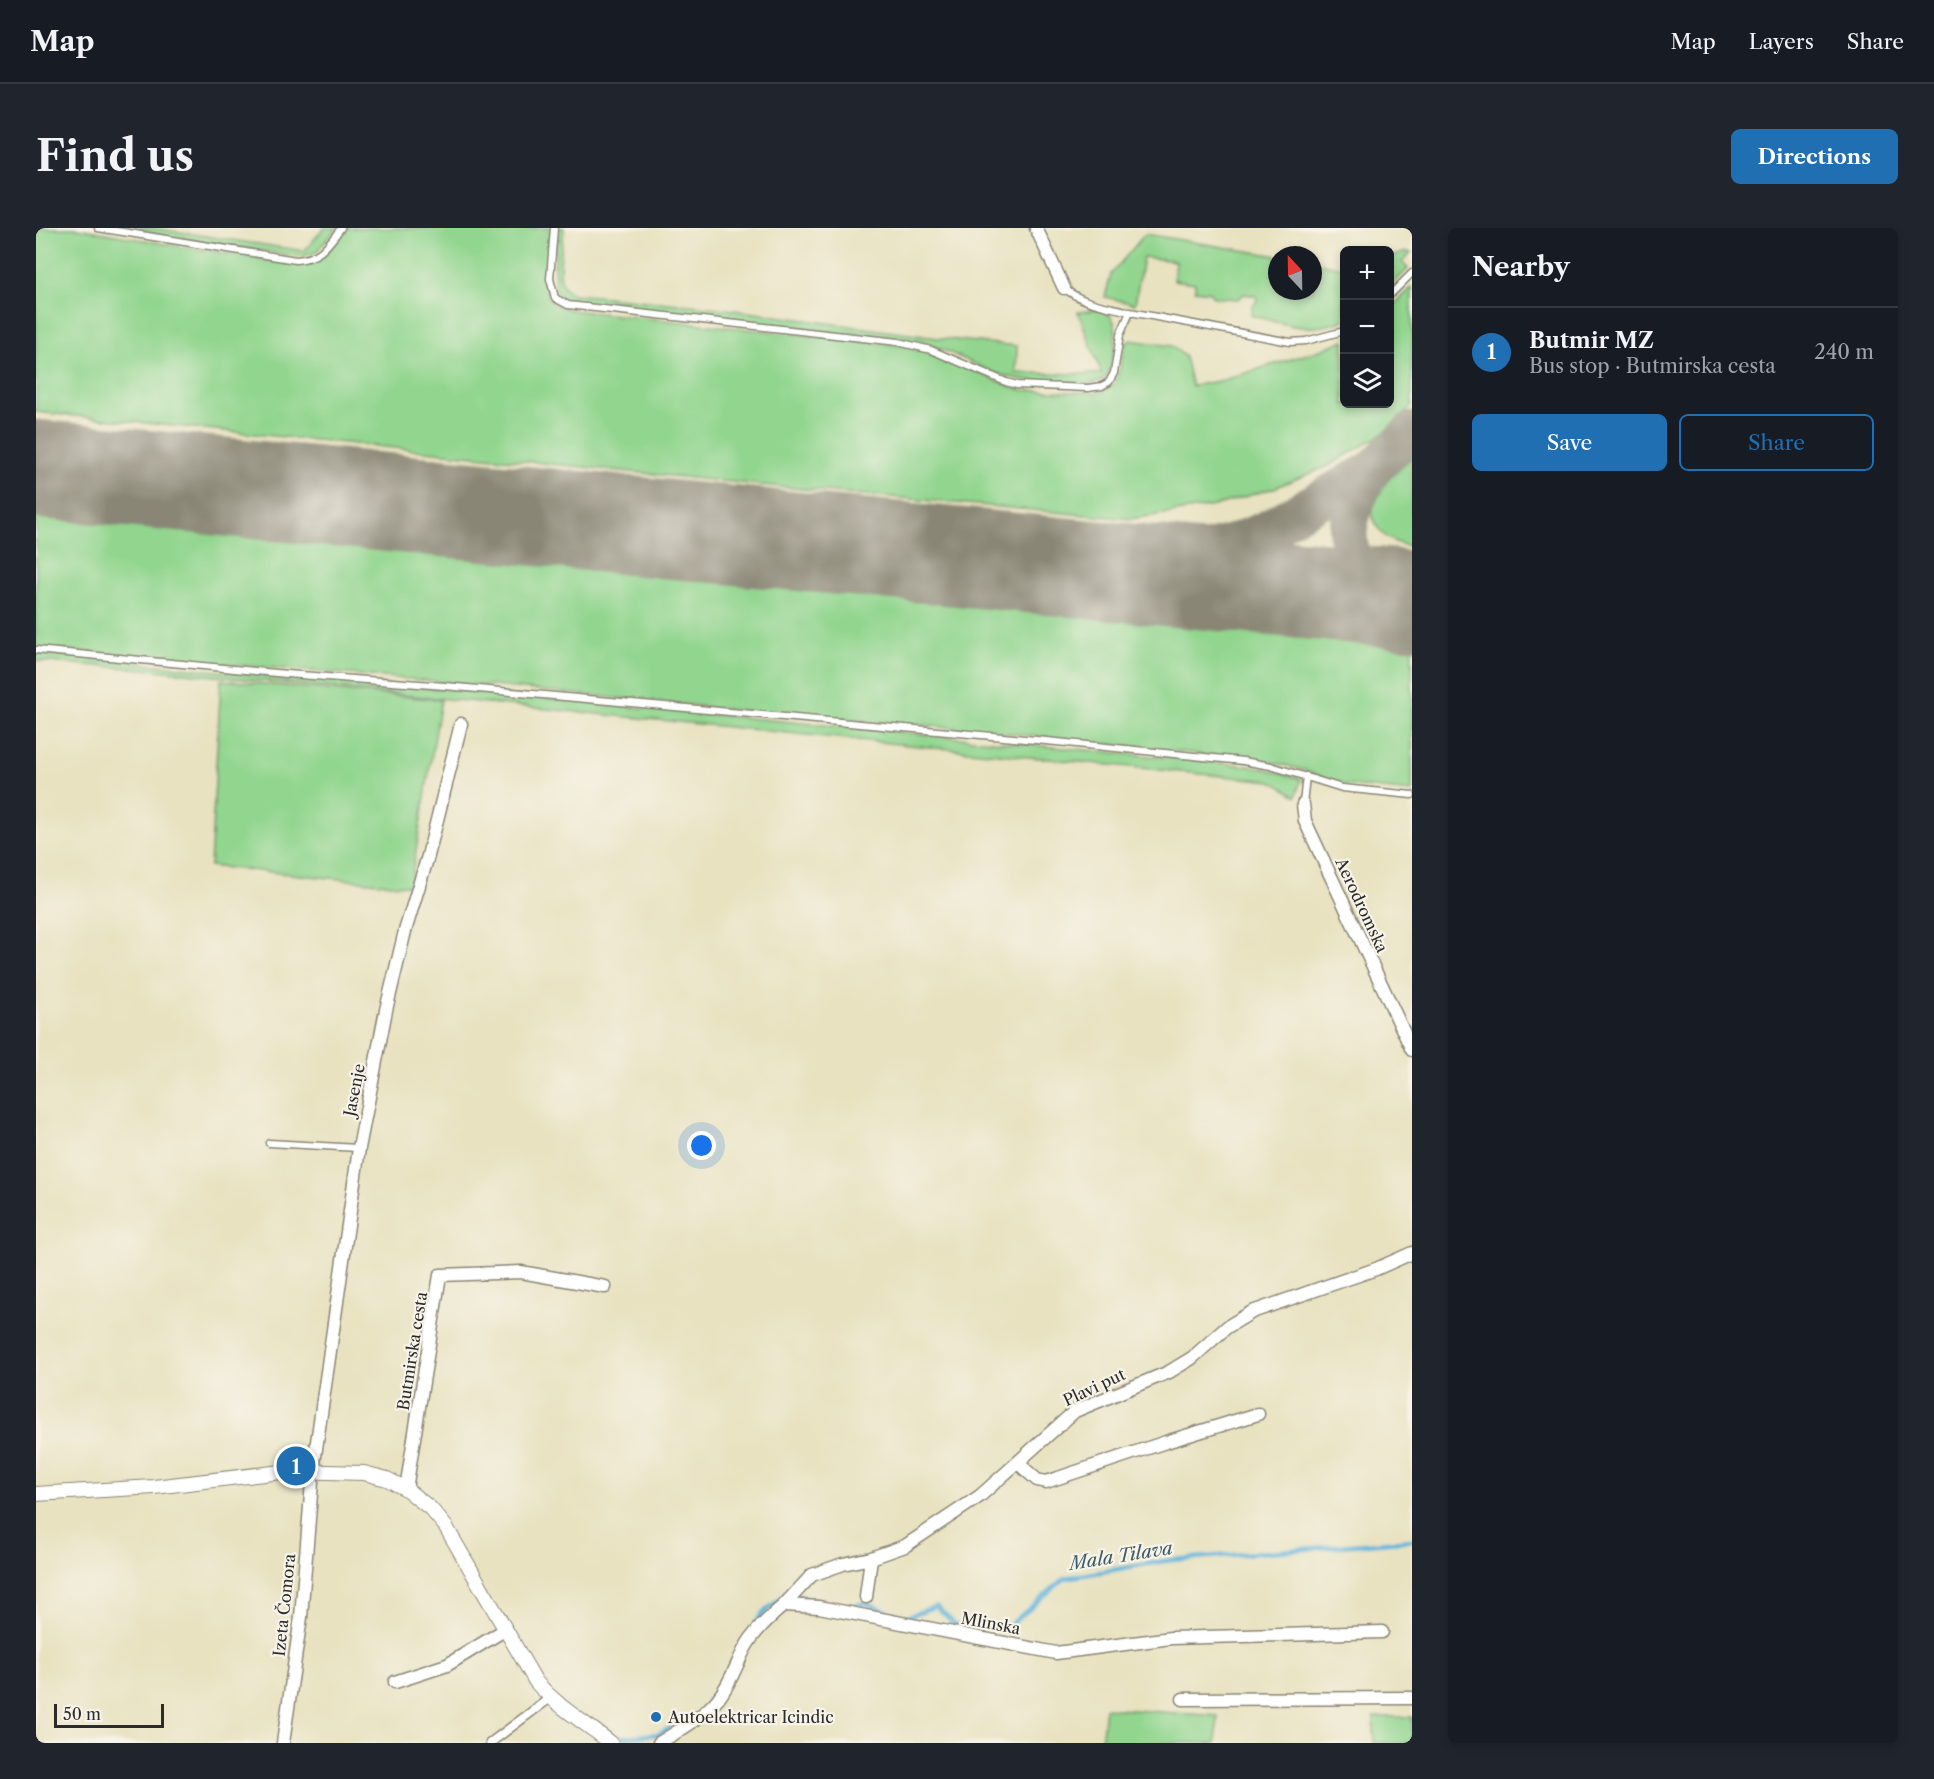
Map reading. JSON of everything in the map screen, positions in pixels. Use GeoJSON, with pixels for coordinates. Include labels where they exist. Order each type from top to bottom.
{"type":"FeatureCollection","features":[{"type":"Feature","properties":{"kind":"street"},"geometry":{"type":"LineString","coordinates":[[1036,228],[1064,288]]}},
{"type":"Feature","properties":{"kind":"street","name":"Jasenje"},"geometry":{"type":"LineString","coordinates":[[313,1470],[359,1148],[386,1010],[461,724]]}},
{"type":"Feature","properties":{"kind":"street","name":"Aerodromska"},"geometry":{"type":"LineString","coordinates":[[1303,804],[1305,821],[1412,1050]]}},
{"type":"Feature","properties":{"kind":"street","name":"Plavi put"},"geometry":{"type":"LineString","coordinates":[[788,1601],[812,1575],[905,1546],[980,1496],[1075,1412],[1169,1372],[1192,1358],[1227,1327],[1252,1312],[1376,1269],[1412,1253]]}},
{"type":"Feature","properties":{"kind":"street","name":"Butmirska cesta"},"geometry":{"type":"LineString","coordinates":[[406,1490],[440,1275],[520,1272],[605,1287]]}},
{"type":"Feature","properties":{"kind":"street"},"geometry":{"type":"LineString","coordinates":[[1018,1463],[1037,1480],[1046,1482],[1258,1414]]}},
{"type":"Feature","properties":{"kind":"street"},"geometry":{"type":"LineString","coordinates":[[36,1494],[154,1487],[313,1470],[364,1473],[387,1479],[431,1509],[446,1527],[536,1682],[570,1715],[606,1739]]}},
{"type":"Feature","properties":{"kind":"street","name":"Izeta Čomora"},"geometry":{"type":"LineString","coordinates":[[283,1743],[301,1617],[313,1470]]}},
{"type":"Feature","properties":{"kind":"street"},"geometry":{"type":"LineString","coordinates":[[866,1597],[871,1558]]}},
{"type":"Feature","properties":{"kind":"street"},"geometry":{"type":"LineString","coordinates":[[659,1743],[700,1717],[718,1698],[733,1675],[745,1648],[757,1631],[788,1601]]}},
{"type":"Feature","properties":{"kind":"street","name":"Mlinska"},"geometry":{"type":"LineString","coordinates":[[788,1601],[1056,1653],[1171,1638],[1382,1632]]}},
{"type":"Feature","properties":{"kind":"street"},"geometry":{"type":"LineString","coordinates":[[395,1682],[447,1665],[506,1629]]}},
{"type":"Feature","properties":{"kind":"street"},"geometry":{"type":"LineString","coordinates":[[490,1743],[550,1698]]}},
{"type":"Feature","properties":{"kind":"street"},"geometry":{"type":"LineString","coordinates":[[1183,1699],[1412,1698]]}},
{"type":"Feature","properties":{"kind":"lane"},"geometry":{"type":"LineString","coordinates":[[98,228],[297,261],[313,258],[319,254],[341,228]]}},
{"type":"Feature","properties":{"kind":"lane"},"geometry":{"type":"LineString","coordinates":[[554,228],[551,286],[555,297],[568,304],[906,343],[931,350],[1017,385],[1088,388],[1102,386],[1109,382],[1114,373],[1120,335],[1130,312]]}},
{"type":"Feature","properties":{"kind":"lane"},"geometry":{"type":"LineString","coordinates":[[1394,291],[1412,273]]}},
{"type":"Feature","properties":{"kind":"lane"},"geometry":{"type":"LineString","coordinates":[[1064,288],[1083,301],[1290,342],[1306,341],[1340,332]]}},
{"type":"Feature","properties":{"kind":"lane"},"geometry":{"type":"LineString","coordinates":[[36,650],[1057,742],[1244,761],[1271,766],[1342,788],[1412,795]]}},
{"type":"Feature","properties":{"kind":"lane"},"geometry":{"type":"LineString","coordinates":[[1303,804],[1306,776]]}},
{"type":"Feature","properties":{"kind":"lane"},"geometry":{"type":"LineString","coordinates":[[269,1143],[359,1148]]}},
{"type":"Feature","properties":{"kind":"green space"},"geometry":{"type":"Polygon","coordinates":[[[36,228],[77,228],[177,246],[302,264],[322,257],[346,228],[551,228],[546,276],[547,294],[554,304],[572,310],[903,346],[929,352],[1023,390],[1097,393],[1104,391],[1113,385],[1118,376],[1125,345],[1130,340],[1172,346],[1185,357],[1192,386],[1224,380],[1340,342],[1340,408],[1394,408],[1394,305],[1412,287],[1412,406],[1384,433],[1328,466],[1274,488],[1214,506],[1131,519],[792,488],[36,412],[36,228]]]}},
{"type":"Feature","properties":{"kind":"green space"},"geometry":{"type":"Polygon","coordinates":[[[119,228],[153,228],[304,251],[324,228],[337,228],[316,252],[302,257],[119,228]]]}},
{"type":"Feature","properties":{"kind":"green space"},"geometry":{"type":"Polygon","coordinates":[[[558,228],[564,228],[560,264],[562,284],[573,294],[711,307],[938,338],[1017,346],[1016,373],[1102,374],[1078,312],[1101,309],[1114,322],[1115,342],[1112,359],[1105,379],[1090,384],[1053,383],[1018,379],[995,373],[919,341],[566,300],[559,296],[554,280],[558,228]]]}},
{"type":"Feature","properties":{"kind":"green space"},"geometry":{"type":"Polygon","coordinates":[[[1145,234],[1268,254],[1268,300],[1322,300],[1322,264],[1340,267],[1340,321],[1320,327],[1309,327],[1286,325],[1251,315],[1253,305],[1257,301],[1256,296],[1244,294],[1238,299],[1213,297],[1210,292],[1195,290],[1195,283],[1174,280],[1176,261],[1143,257],[1135,304],[1105,297],[1111,274],[1145,234]]]}},
{"type":"Feature","properties":{"kind":"green space"},"geometry":{"type":"Polygon","coordinates":[[[1411,253],[1402,262],[1408,269],[1394,283],[1394,256],[1411,253]]]}},
{"type":"Feature","properties":{"kind":"green space"},"geometry":{"type":"Polygon","coordinates":[[[1412,457],[1412,546],[1391,540],[1383,534],[1373,517],[1372,507],[1381,486],[1412,457]]]}},
{"type":"Feature","properties":{"kind":"green space"},"geometry":{"type":"Polygon","coordinates":[[[36,517],[318,544],[831,586],[1205,624],[1412,642],[1412,792],[1344,785],[1307,771],[1272,762],[980,730],[36,647],[36,517]]]}},
{"type":"Feature","properties":{"kind":"green space"},"geometry":{"type":"Polygon","coordinates":[[[36,653],[1213,762],[1263,768],[1301,779],[1296,796],[1272,781],[154,670],[36,661],[36,653]]]}},
{"type":"Feature","properties":{"kind":"green space"},"geometry":{"type":"Polygon","coordinates":[[[221,680],[441,700],[410,886],[210,866],[221,680]]]}},
{"type":"Feature","properties":{"kind":"green space"},"geometry":{"type":"Polygon","coordinates":[[[1105,1708],[1218,1716],[1216,1743],[1101,1743],[1105,1708]]]}},
{"type":"Feature","properties":{"kind":"green space"},"geometry":{"type":"Polygon","coordinates":[[[1374,1717],[1412,1717],[1412,1743],[1374,1743],[1374,1717]]]}},
{"type":"Feature","properties":{"kind":"waterway","name":"Mala Tilava"},"geometry":{"type":"LineString","coordinates":[[845,1607],[866,1603],[904,1618],[936,1606],[955,1624],[1009,1626],[1065,1578],[1171,1560],[1412,1540]]}},
{"type":"Feature","properties":{"kind":"waterway","name":"Mala Tilava"},"geometry":{"type":"LineString","coordinates":[[755,1625],[763,1613],[785,1595]]}},
{"type":"Feature","properties":{"kind":"waterway","name":"Mala Tilava"},"geometry":{"type":"LineString","coordinates":[[796,1596],[819,1602]]}},
{"type":"Feature","properties":{"kind":"waterway","name":"Mala Tilava"},"geometry":{"type":"LineString","coordinates":[[708,1701],[722,1684]]}},
{"type":"Feature","properties":{"kind":"waterway","name":"Mala Tilava"},"geometry":{"type":"LineString","coordinates":[[612,1741],[617,1738],[658,1734],[681,1723]]}},
{"type":"Feature","properties":{"kind":"taxiway"},"geometry":{"type":"LineString","coordinates":[[1103,571],[1215,548],[1268,529],[1372,470],[1412,431]]}},
{"type":"Feature","properties":{"kind":"taxiway"},"geometry":{"type":"LineString","coordinates":[[1372,470],[1351,514],[1348,528],[1352,557],[1360,571],[1376,586],[1403,600]]}},
{"type":"Feature","properties":{"kind":"runway"},"geometry":{"type":"LineString","coordinates":[[36,469],[1412,600]]}},
{"type":"Feature","properties":{"kind":"place","name":"Butmir MZ"},"geometry":{"type":"Point","coordinates":[296,1466]}},
{"type":"Feature","properties":{"kind":"place","name":"Autoelektricar Icindic"},"geometry":{"type":"Point","coordinates":[656,1717]}}]}
